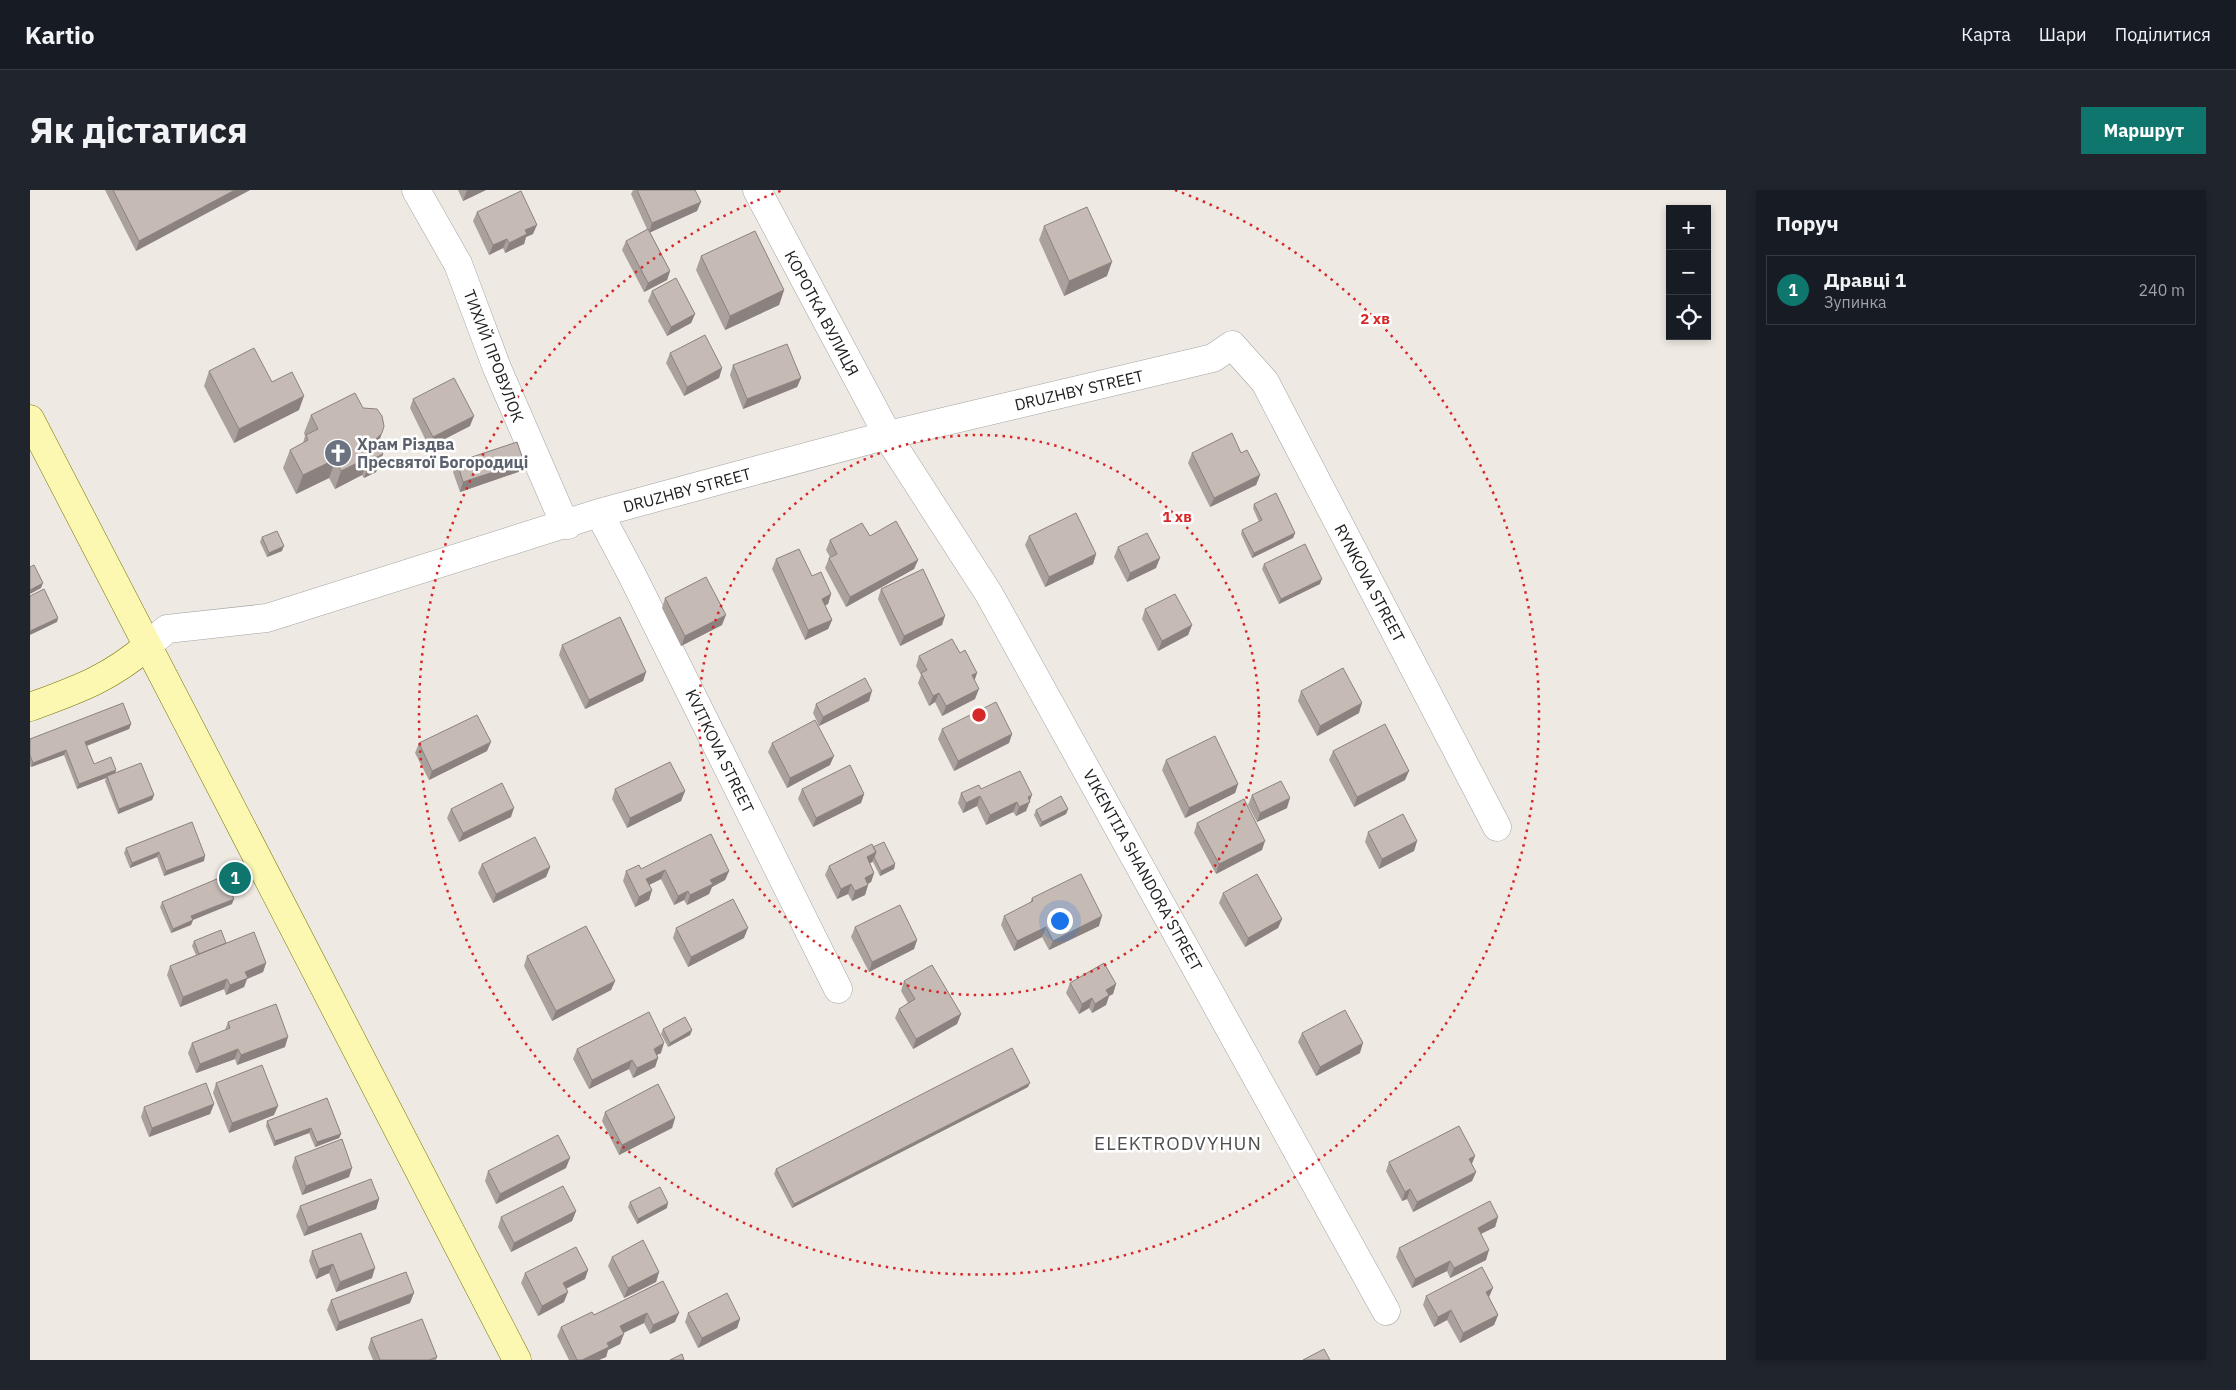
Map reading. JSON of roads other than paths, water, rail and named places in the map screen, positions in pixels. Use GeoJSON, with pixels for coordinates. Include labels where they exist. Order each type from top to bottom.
{"type":"FeatureCollection","features":[{"type":"Feature","properties":{"kind":"main road"},"geometry":{"type":"LineString","coordinates":[[30,419],[320,974],[517,1360]]}},
{"type":"Feature","properties":{"kind":"main road"},"geometry":{"type":"LineString","coordinates":[[30,707],[90,685],[113,672],[147,646]]}},
{"type":"Feature","properties":{"kind":"street","name":"ТИХИЙ ПРОВУЛОК"},"geometry":{"type":"LineString","coordinates":[[416,190],[458,264],[497,368],[530,447],[560,513],[568,525]]}},
{"type":"Feature","properties":{"kind":"street","name":"КОРОТКА ВУЛИЦЯ"},"geometry":{"type":"LineString","coordinates":[[757,190],[888,435]]}},
{"type":"Feature","properties":{"kind":"street","name":"DRUZHBY STREET"},"geometry":{"type":"LineString","coordinates":[[147,646],[167,629],[267,618],[599,514],[888,435],[1214,358],[1232,345]]}},
{"type":"Feature","properties":{"kind":"street","name":"RYNKOVA STREET"},"geometry":{"type":"LineString","coordinates":[[1232,345],[1265,382],[1498,827]]}},
{"type":"Feature","properties":{"kind":"street","name":"VIKENTIIA SHANDORA STREET"},"geometry":{"type":"LineString","coordinates":[[888,435],[989,594],[1386,1312]]}},
{"type":"Feature","properties":{"kind":"street","name":"KVITKOVA STREET"},"geometry":{"type":"LineString","coordinates":[[599,514],[632,574],[838,989]]}},
{"type":"Feature","properties":{"kind":"place","name":"Храм Різдва Пресвятої Богородиці"},"geometry":{"type":"Point","coordinates":[338,453]}},
{"type":"Feature","properties":{"kind":"place","name":"Дравці 1"},"geometry":{"type":"Point","coordinates":[235,878]}},
{"type":"Feature","properties":{"kind":"district","name":"ELEKTRODVYHUN"},"geometry":{"type":"Point","coordinates":[1178,1143]}}]}
